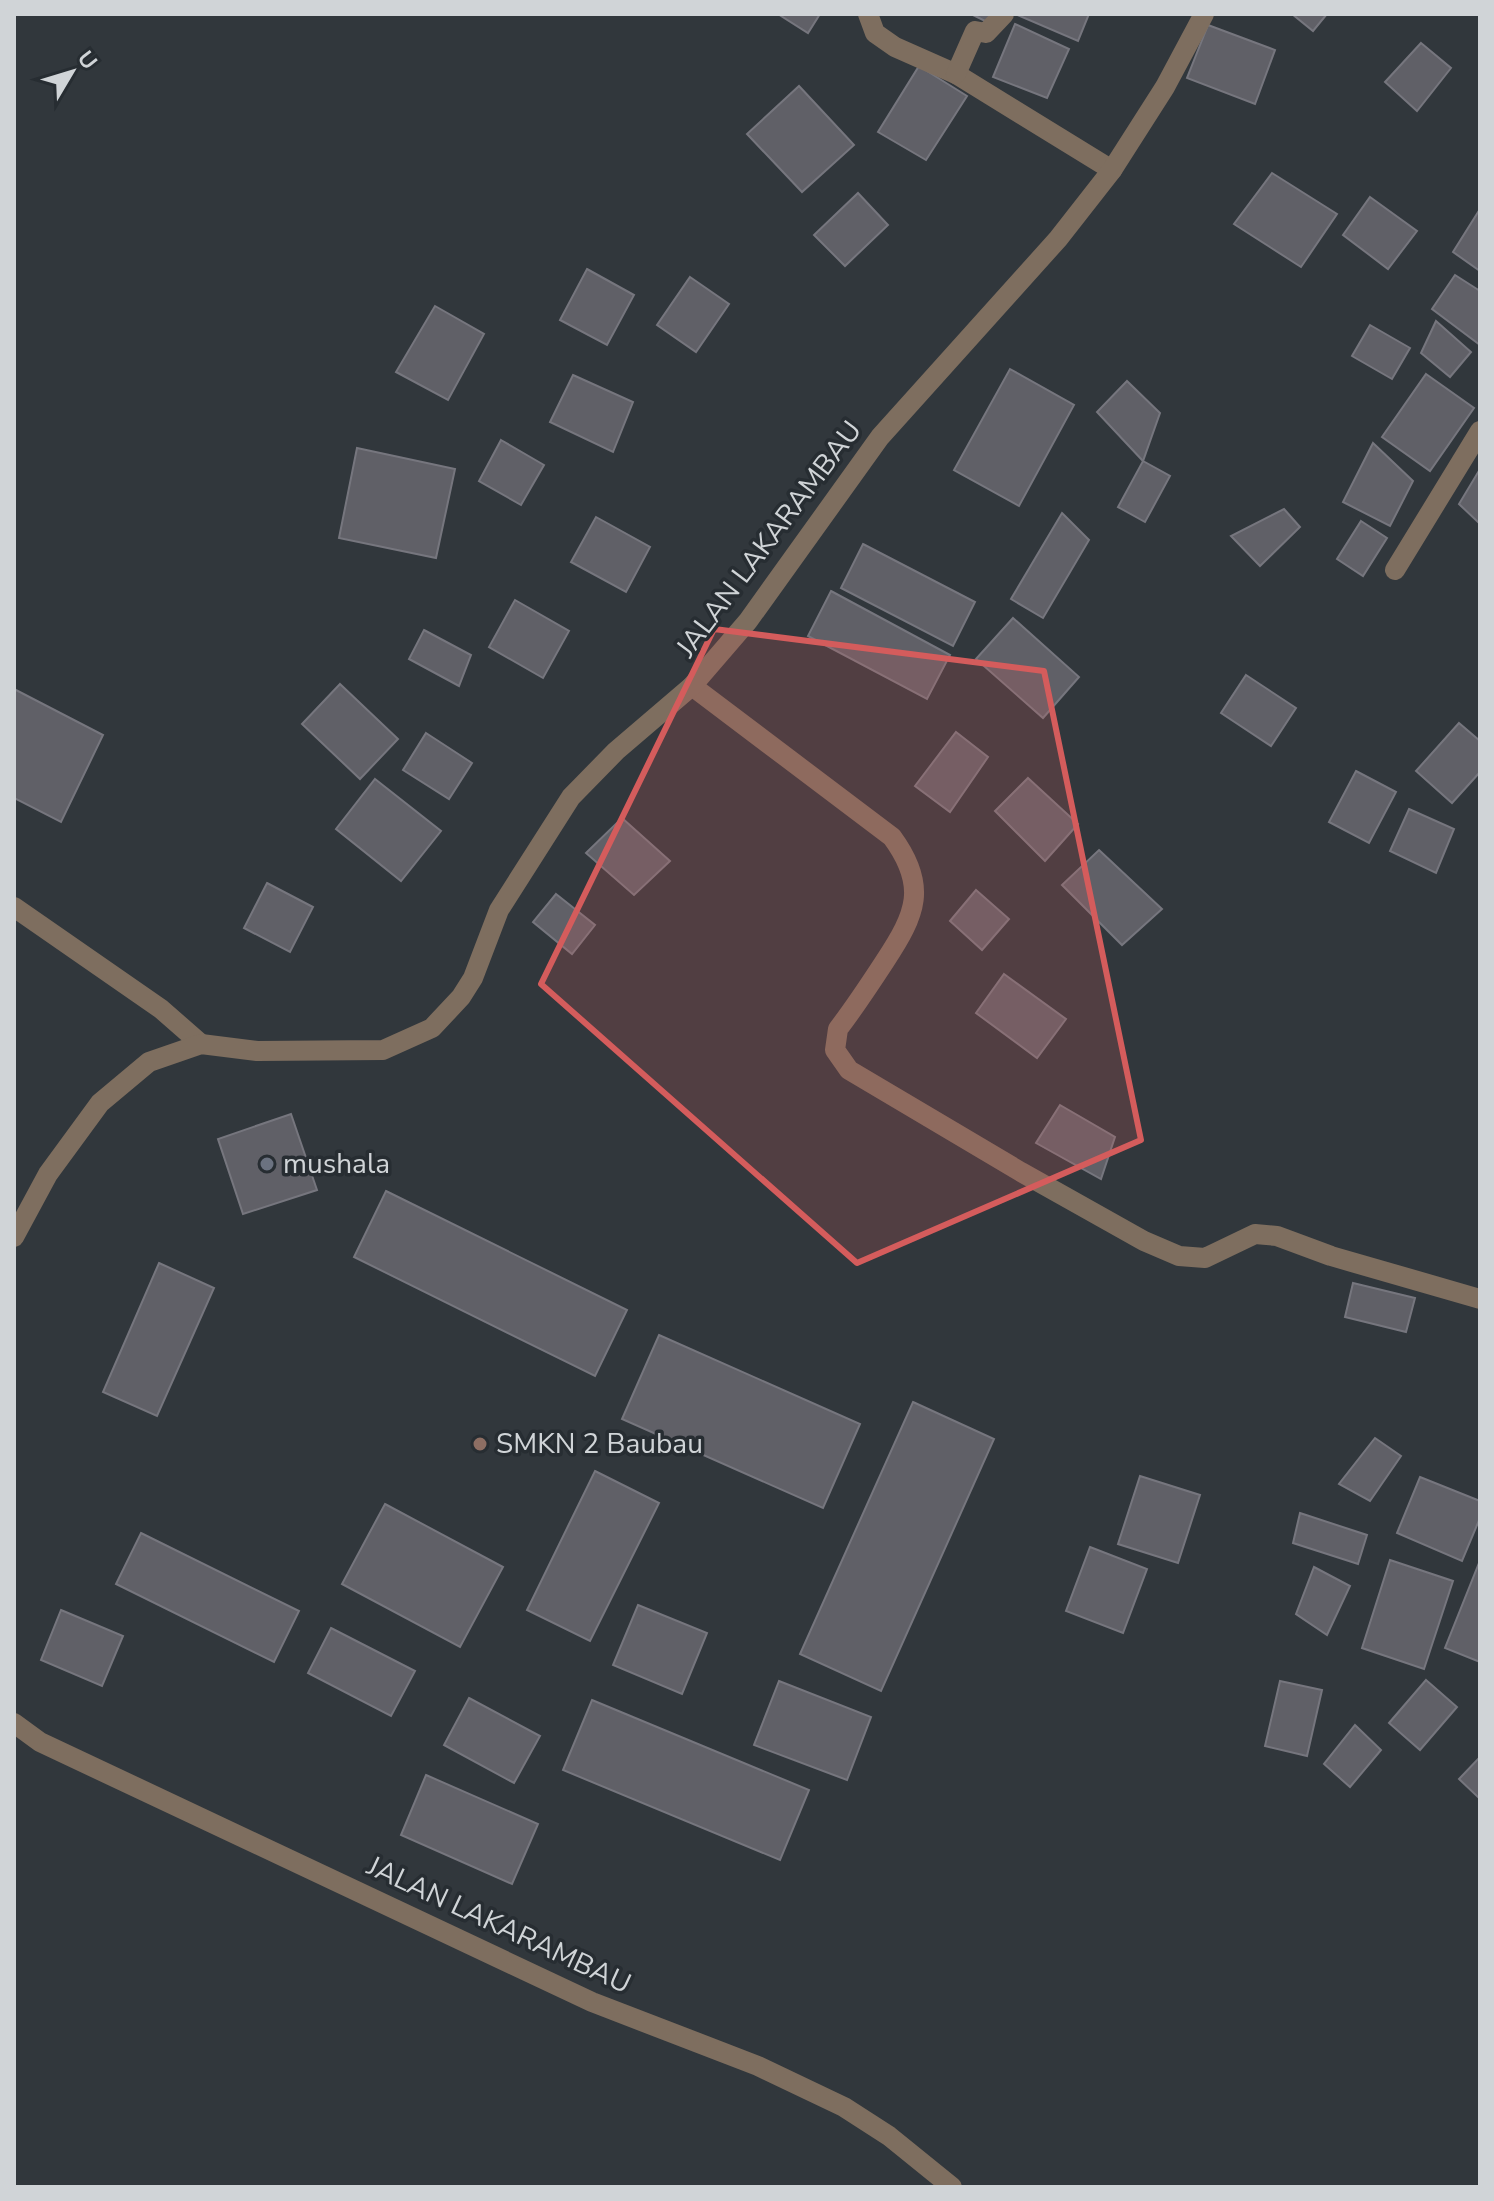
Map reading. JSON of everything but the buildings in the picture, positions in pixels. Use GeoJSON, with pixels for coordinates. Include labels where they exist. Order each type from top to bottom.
{"type":"FeatureCollection","features":[{"type":"Feature","properties":{"kind":"street"},"geometry":{"type":"LineString","coordinates":[[868,14],[875,33],[895,47],[956,74],[1112,170]]}},
{"type":"Feature","properties":{"kind":"street"},"geometry":{"type":"LineString","coordinates":[[956,74],[975,31],[986,33],[1004,14]]}},
{"type":"Feature","properties":{"kind":"street","name":"JALAN LAKARAMBAU"},"geometry":{"type":"LineString","coordinates":[[14,1237],[48,1174],[100,1103],[149,1062],[201,1044],[257,1051],[383,1050],[432,1028],[461,997],[473,978],[499,910],[571,797],[616,751],[692,686],[748,621],[880,437],[1058,239],[1112,170],[1165,87],[1204,14]]}},
{"type":"Feature","properties":{"kind":"street"},"geometry":{"type":"LineString","coordinates":[[1395,570],[1480,431]]}},
{"type":"Feature","properties":{"kind":"street"},"geometry":{"type":"LineString","coordinates":[[692,686],[892,837],[909,859],[916,891],[911,922],[838,1029],[835,1050],[849,1070],[1035,1180],[1144,1241],[1179,1256],[1205,1258],[1255,1234],[1277,1236],[1331,1256],[1480,1299]]}},
{"type":"Feature","properties":{"kind":"street"},"geometry":{"type":"LineString","coordinates":[[14,907],[161,1009],[201,1044]]}},
{"type":"Feature","properties":{"kind":"street","name":"JALAN LAKARAMBAU"},"geometry":{"type":"LineString","coordinates":[[14,1723],[40,1742],[592,2002],[758,2066],[844,2107],[889,2136],[952,2187]]}},
{"type":"Feature","properties":{"kind":"highlighted area"},"geometry":{"type":"Polygon","coordinates":[[[714,629],[1044,671],[1141,1140],[857,1263],[541,984],[714,629]]]}},
{"type":"Feature","properties":{"kind":"place","name":"mushala"},"geometry":{"type":"Point","coordinates":[267,1164]}},
{"type":"Feature","properties":{"kind":"place","name":"SMKN 2 Baubau"},"geometry":{"type":"Point","coordinates":[480,1444]}}]}
